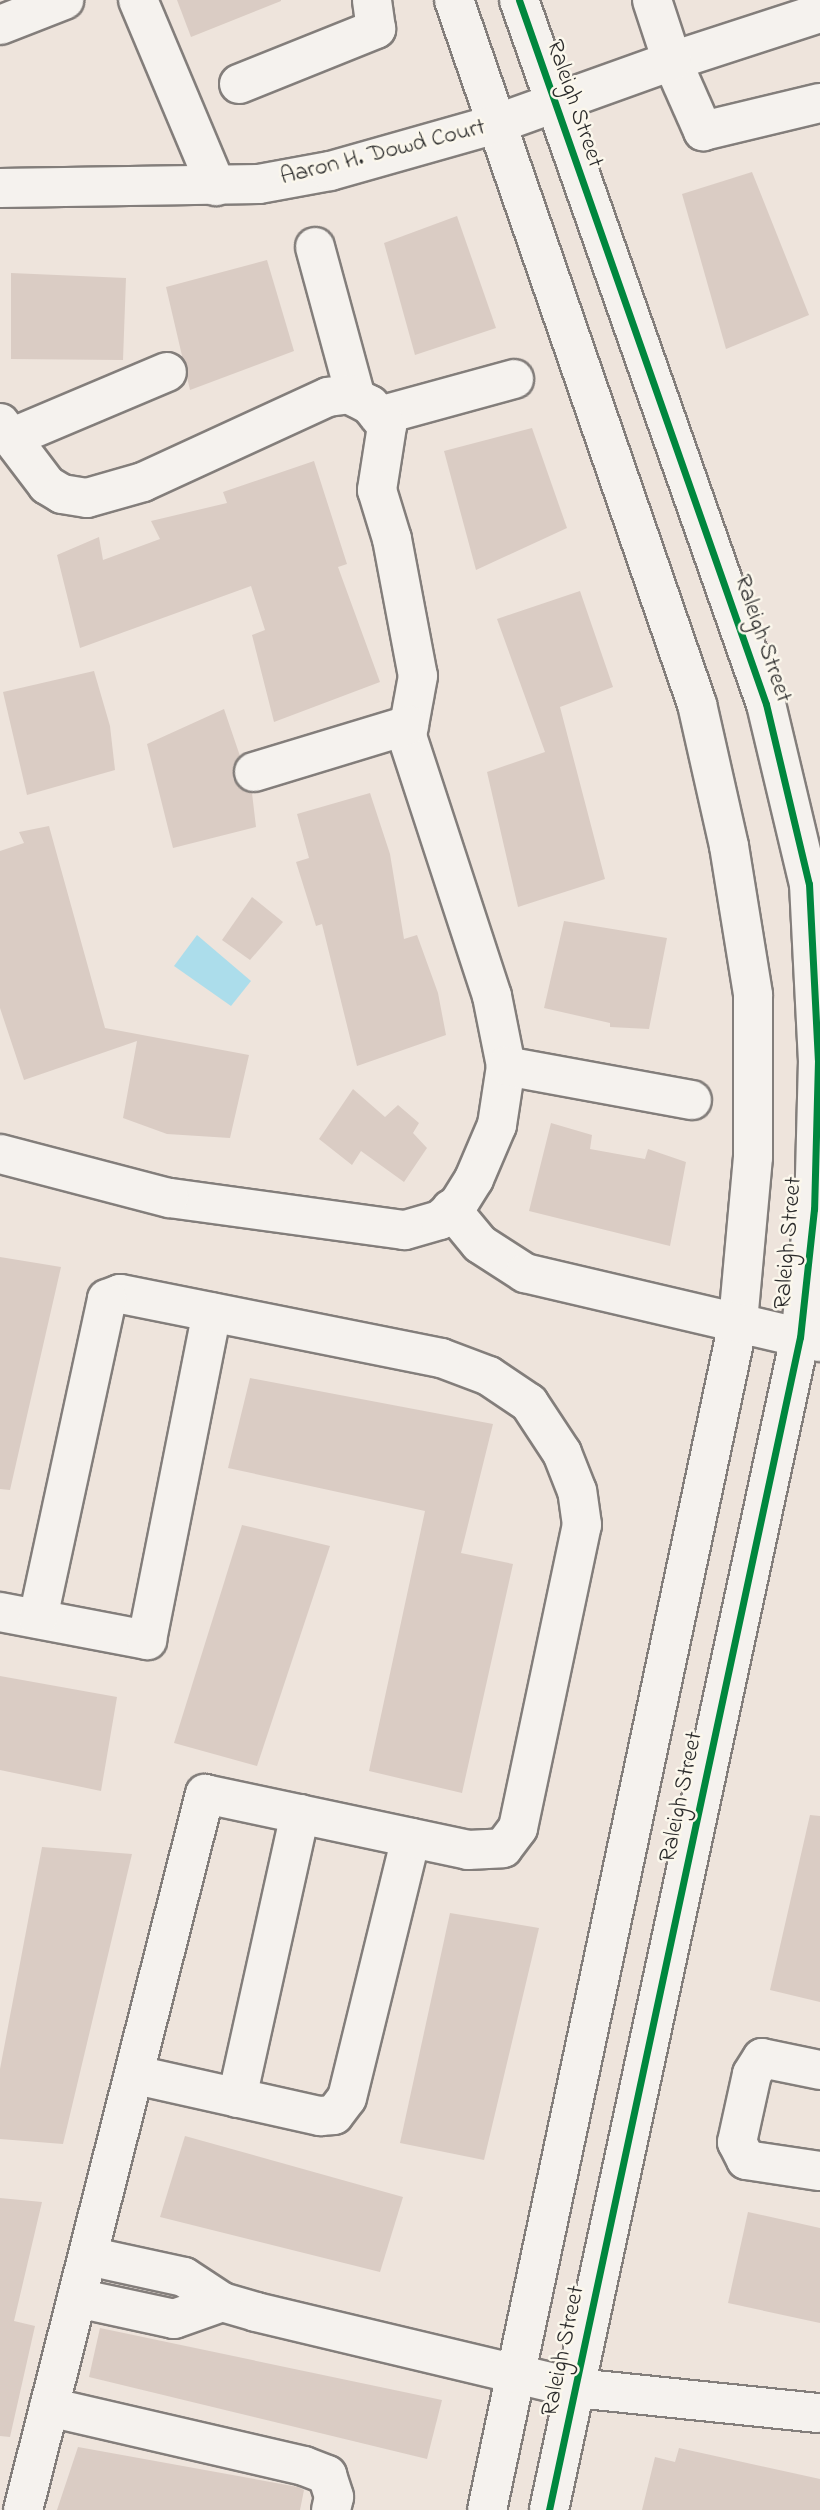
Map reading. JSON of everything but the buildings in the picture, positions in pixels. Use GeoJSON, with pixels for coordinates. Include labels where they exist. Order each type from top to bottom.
{"type":"FeatureCollection","features":[{"type":"Feature","properties":{"kind":"street"},"geometry":{"type":"LineString","coordinates":[[0,25],[64,0]]}},
{"type":"Feature","properties":{"kind":"street"},"geometry":{"type":"LineString","coordinates":[[138,0],[216,186]]}},
{"type":"Feature","properties":{"kind":"street"},"geometry":{"type":"LineString","coordinates":[[239,84],[376,29],[372,0]]}},
{"type":"Feature","properties":{"kind":"street","name":"Raleigh Street"},"geometry":{"type":"LineString","coordinates":[[454,0],[696,704],[729,846],[753,995],[753,1157],[738,1323],[487,2510]]}},
{"type":"Feature","properties":{"kind":"street","name":"Raleigh Street"},"geometry":{"type":"LineString","coordinates":[[519,0],[553,104],[766,704],[809,884],[818,1060],[810,1340],[549,2510]]}},
{"type":"Feature","properties":{"kind":"street"},"geometry":{"type":"LineString","coordinates":[[652,0],[672,61],[704,131],[820,103]]}},
{"type":"Feature","properties":{"kind":"street","name":"Aaron H. Dowd Court"},"geometry":{"type":"LineString","coordinates":[[0,188],[259,184],[330,171],[496,124],[672,61],[820,13]]}},
{"type":"Feature","properties":{"kind":"street"},"geometry":{"type":"LineString","coordinates":[[315,247],[367,407]]}},
{"type":"Feature","properties":{"kind":"street"},"geometry":{"type":"LineString","coordinates":[[0,1154],[169,1198],[368,1228],[404,1230],[440,1220],[452,1209],[474,1179],[497,1125],[506,1066],[492,996],[408,736],[418,676],[392,539],[377,490],[387,426],[349,394],[328,397],[143,482],[87,498],[62,494],[47,485],[7,430],[167,372]]}},
{"type":"Feature","properties":{"kind":"street"},"geometry":{"type":"LineString","coordinates":[[367,407],[514,379]]}},
{"type":"Feature","properties":{"kind":"street"},"geometry":{"type":"LineString","coordinates":[[254,772],[409,725]]}},
{"type":"Feature","properties":{"kind":"street"},"geometry":{"type":"LineString","coordinates":[[506,1066],[692,1100]]}},
{"type":"Feature","properties":{"kind":"street"},"geometry":{"type":"LineString","coordinates":[[452,1209],[480,1244],[526,1273],[810,1340]]}},
{"type":"Feature","properties":{"kind":"street"},"geometry":{"type":"LineString","coordinates":[[23,2510],[136,2075],[205,1794],[411,1838],[489,1852],[503,1848],[518,1828],[582,1525],[577,1491],[562,1453],[529,1402],[489,1376],[441,1358],[120,1294],[107,1299],[38,1619]]}},
{"type":"Feature","properties":{"kind":"street"},"geometry":{"type":"LineString","coordinates":[[0,1612],[147,1640],[212,1312]]}},
{"type":"Feature","properties":{"kind":"street"},"geometry":{"type":"LineString","coordinates":[[237,2098],[300,1814]]}},
{"type":"Feature","properties":{"kind":"street"},"geometry":{"type":"LineString","coordinates":[[136,2075],[320,2116],[334,2115],[347,2098],[411,1838]]}},
{"type":"Feature","properties":{"kind":"street"},"geometry":{"type":"LineString","coordinates":[[820,2070],[762,2058],[752,2074],[737,2141],[746,2160],[820,2171]]}},
{"type":"Feature","properties":{"kind":"street"},"geometry":{"type":"LineString","coordinates":[[91,2244],[184,2277],[222,2302],[576,2388],[820,2413]]}},
{"type":"Feature","properties":{"kind":"street"},"geometry":{"type":"LineString","coordinates":[[77,2298],[174,2319],[222,2302]]}},
{"type":"Feature","properties":{"kind":"street"},"geometry":{"type":"LineString","coordinates":[[49,2407],[303,2466],[327,2475],[334,2497],[331,2510]]}},
{"type":"Feature","properties":{"kind":"water"},"geometry":{"type":"Polygon","coordinates":[[[197,935],[251,981],[231,1006],[174,966],[197,935]]]}},
{"type":"Feature","properties":{"kind":"cycle path"},"geometry":{"type":"LineString","coordinates":[[519,0],[766,704],[809,884],[818,1060],[814,1209],[800,1337],[549,2510]]}}]}
